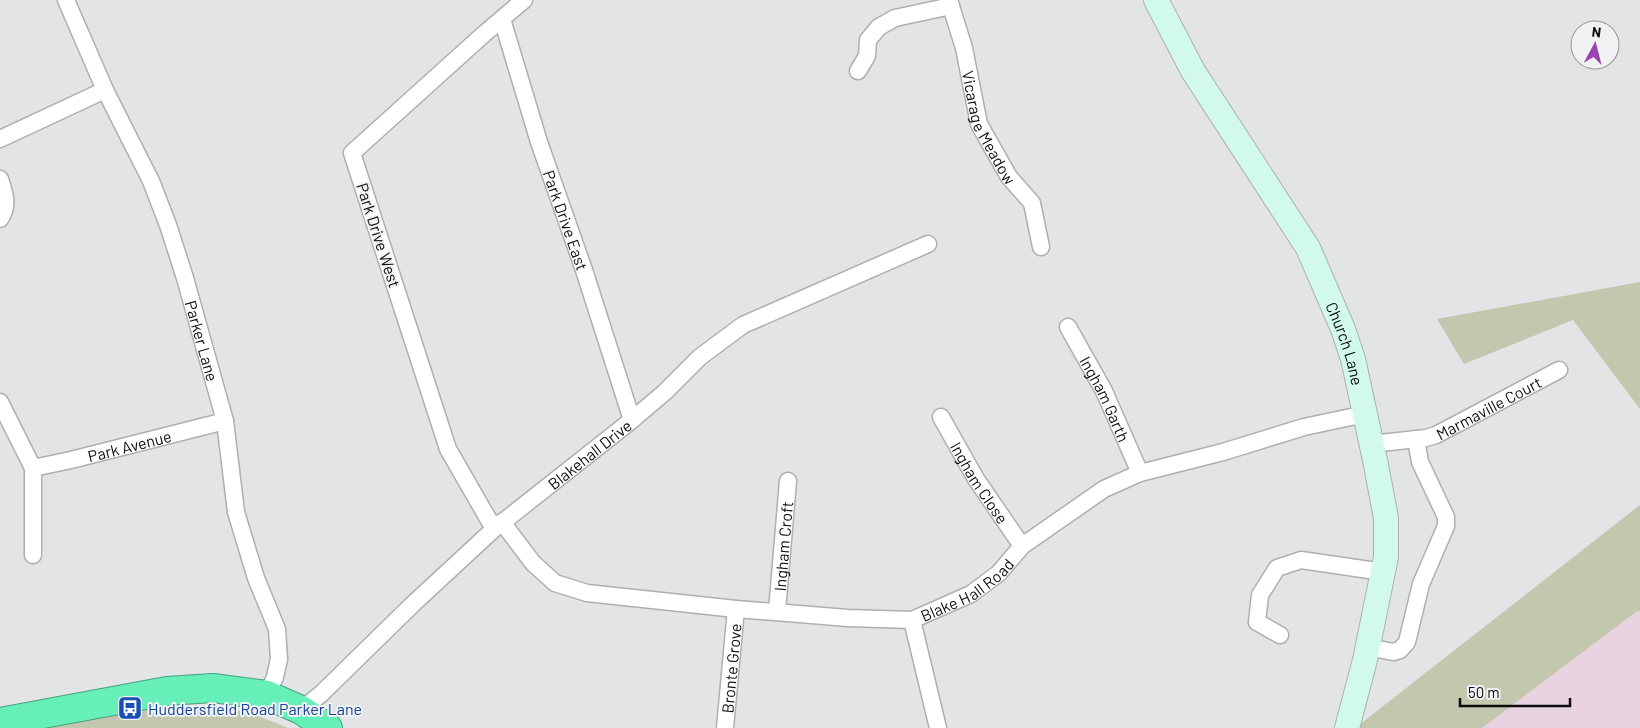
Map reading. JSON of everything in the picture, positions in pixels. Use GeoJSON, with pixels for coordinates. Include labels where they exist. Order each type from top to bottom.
{"type":"FeatureCollection","features":[{"type":"Feature","properties":{"kind":"highway"},"geometry":{"type":"LineString","coordinates":[[0,722],[167,691],[212,688],[267,695],[301,710],[328,728]]}},
{"type":"Feature","properties":{"kind":"street","name":"Parker Lane"},"geometry":{"type":"LineString","coordinates":[[66,0],[104,90],[151,181],[185,278],[226,422],[236,512],[256,578],[277,629],[278,659],[275,677],[267,695]]}},
{"type":"Feature","properties":{"kind":"street","name":"Park Drive West"},"geometry":{"type":"LineString","coordinates":[[498,526],[448,448],[352,153],[524,0]]}},
{"type":"Feature","properties":{"kind":"street","name":"Church Lane"},"geometry":{"type":"LineString","coordinates":[[1156,0],[1193,71],[1308,248],[1343,329],[1353,359],[1386,518],[1386,557],[1368,647],[1347,728]]}},
{"type":"Feature","properties":{"kind":"street"},"geometry":{"type":"LineString","coordinates":[[858,71],[867,56],[868,40],[879,26],[895,18],[950,3]]}},
{"type":"Feature","properties":{"kind":"street","name":"Vicarage Meadow"},"geometry":{"type":"LineString","coordinates":[[950,3],[964,48],[979,124],[1009,177],[1032,203],[1041,247]]}},
{"type":"Feature","properties":{"kind":"street","name":"Park Drive East"},"geometry":{"type":"LineString","coordinates":[[502,19],[539,142],[584,270],[632,420]]}},
{"type":"Feature","properties":{"kind":"street"},"geometry":{"type":"LineString","coordinates":[[0,139],[104,90]]}},
{"type":"Feature","properties":{"kind":"street"},"geometry":{"type":"LineString","coordinates":[[0,179],[5,194],[5,211],[0,219]]}},
{"type":"Feature","properties":{"kind":"street","name":"Blakehall Drive"},"geometry":{"type":"LineString","coordinates":[[301,710],[321,694],[413,604],[498,526],[632,420],[665,392],[700,357],[743,325],[919,251]]}},
{"type":"Feature","properties":{"kind":"street","name":"Ingham Garth"},"geometry":{"type":"LineString","coordinates":[[1068,327],[1104,391],[1140,473]]}},
{"type":"Feature","properties":{"kind":"street","name":"Marmaville Court"},"geometry":{"type":"LineString","coordinates":[[1371,444],[1416,439],[1436,434],[1559,370]]}},
{"type":"Feature","properties":{"kind":"street"},"geometry":{"type":"LineString","coordinates":[[0,402],[33,468],[34,555]]}},
{"type":"Feature","properties":{"kind":"street","name":"Blake Hall Road"},"geometry":{"type":"LineString","coordinates":[[498,526],[555,583],[587,593],[736,609],[848,618],[912,620],[971,594],[999,573],[1022,546],[1104,489],[1140,473],[1223,452],[1304,426],[1365,414]]}},
{"type":"Feature","properties":{"kind":"street","name":"Ingham Close"},"geometry":{"type":"LineString","coordinates":[[941,417],[976,479],[1022,546]]}},
{"type":"Feature","properties":{"kind":"street","name":"Park Avenue"},"geometry":{"type":"LineString","coordinates":[[33,468],[226,422]]}},
{"type":"Feature","properties":{"kind":"street","name":"Marmaville Court"},"geometry":{"type":"LineString","coordinates":[[1368,647],[1393,652],[1400,650],[1407,642],[1421,584],[1446,526],[1446,517],[1420,462],[1416,439]]}},
{"type":"Feature","properties":{"kind":"street","name":"Ingham Croft"},"geometry":{"type":"LineString","coordinates":[[777,611],[788,481]]}},
{"type":"Feature","properties":{"kind":"street"},"geometry":{"type":"LineString","coordinates":[[1280,635],[1257,622],[1260,595],[1278,568],[1301,560],[1383,572]]}},
{"type":"Feature","properties":{"kind":"street","name":"Bronte Grove"},"geometry":{"type":"LineString","coordinates":[[725,728],[736,609]]}},
{"type":"Feature","properties":{"kind":"street"},"geometry":{"type":"LineString","coordinates":[[912,620],[938,728]]}},
{"type":"Feature","properties":{"kind":"shaded area"},"geometry":{"type":"Polygon","coordinates":[[[1640,611],[1640,728],[1482,728],[1636,612],[1640,611]]]}},
{"type":"Feature","properties":{"kind":"green space"},"geometry":{"type":"Polygon","coordinates":[[[1640,282],[1640,409],[1573,320],[1464,364],[1437,319],[1640,282]]]}},
{"type":"Feature","properties":{"kind":"green space"},"geometry":{"type":"Polygon","coordinates":[[[1640,505],[1640,611],[1636,612],[1482,728],[1360,728],[1359,725],[1640,505]]]}},
{"type":"Feature","properties":{"kind":"green space"},"geometry":{"type":"Polygon","coordinates":[[[169,706],[220,706],[256,715],[288,728],[9,728],[70,717],[169,706]]]}},
{"type":"Feature","properties":{"kind":"place","name":"Huddersfield Road Parker Lane"},"geometry":{"type":"Point","coordinates":[130,708]}}]}
